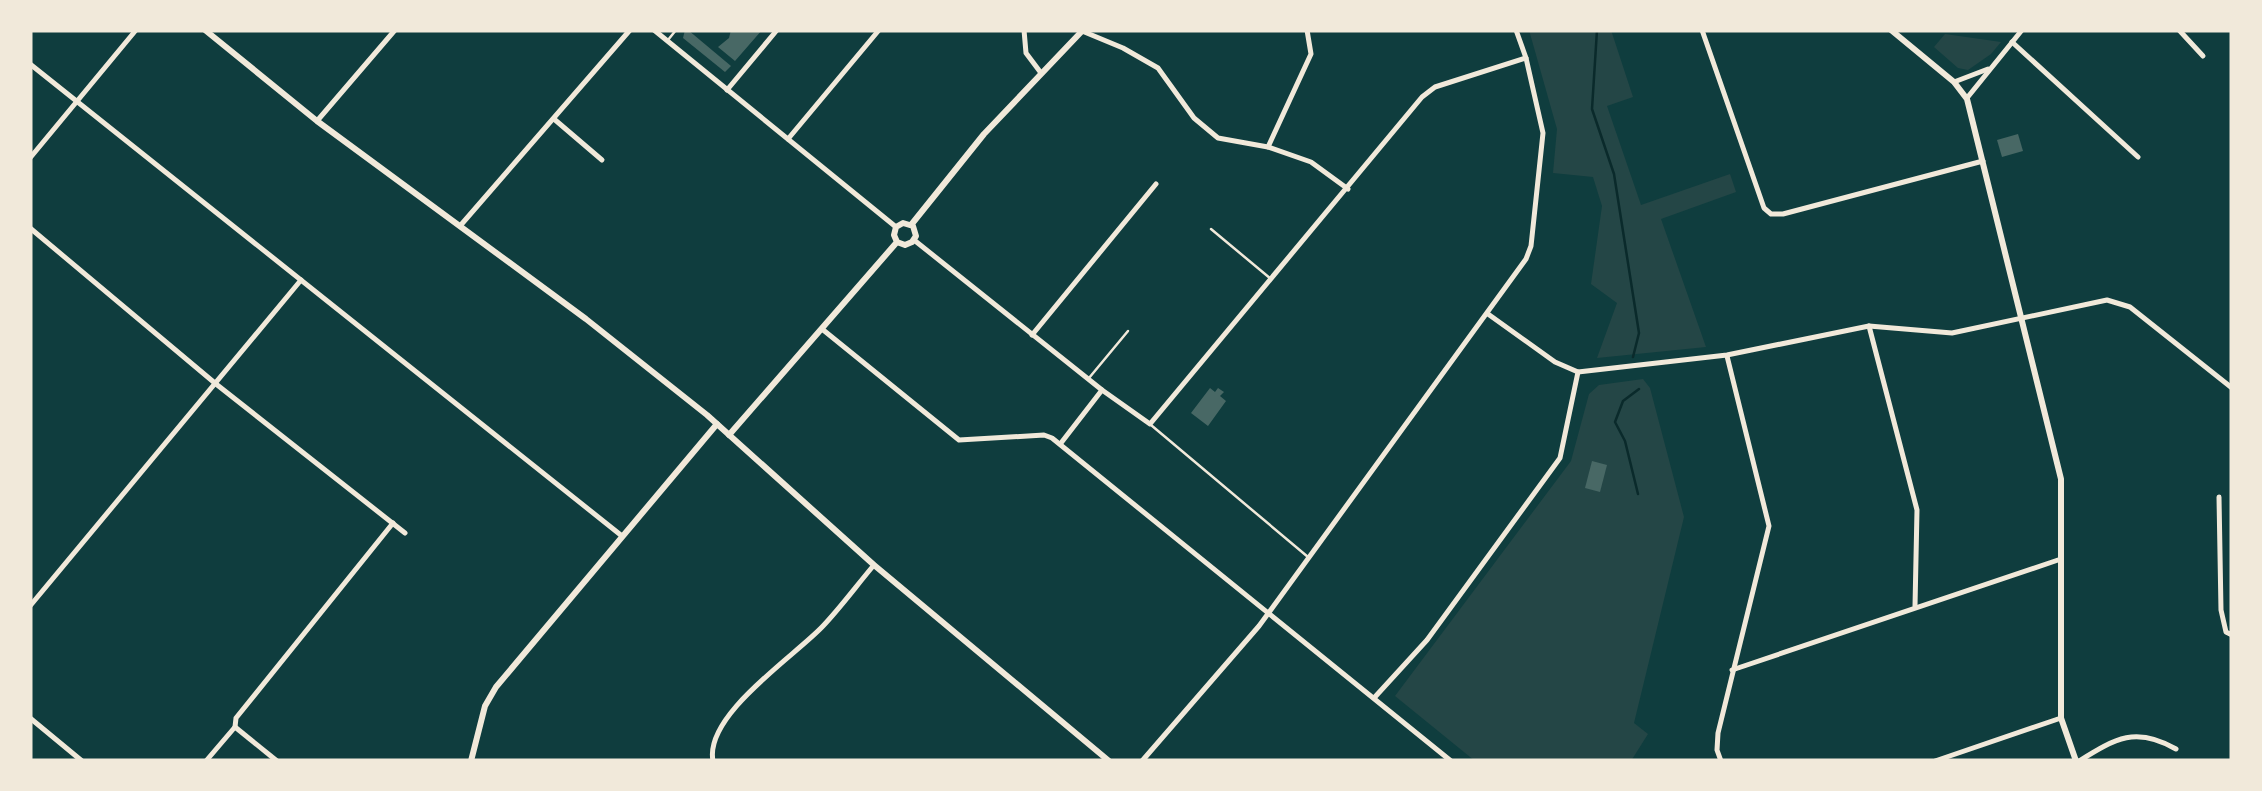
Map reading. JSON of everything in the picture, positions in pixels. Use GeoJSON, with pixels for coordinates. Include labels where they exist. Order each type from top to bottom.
{"type":"FeatureCollection","features":[{"type":"Feature","properties":{"kind":"street"},"geometry":{"type":"LineString","coordinates":[[30,158],[136,30]]}},
{"type":"Feature","properties":{"kind":"street"},"geometry":{"type":"LineString","coordinates":[[205,30],[716,424],[874,566],[1109,761]]}},
{"type":"Feature","properties":{"kind":"street"},"geometry":{"type":"LineString","coordinates":[[317,120],[394,30]]}},
{"type":"Feature","properties":{"kind":"street"},"geometry":{"type":"LineString","coordinates":[[460,226],[630,30]]}},
{"type":"Feature","properties":{"kind":"street"},"geometry":{"type":"LineString","coordinates":[[654,30],[896,227]]}},
{"type":"Feature","properties":{"kind":"street"},"geometry":{"type":"LineString","coordinates":[[727,90],[777,30]]}},
{"type":"Feature","properties":{"kind":"street"},"geometry":{"type":"LineString","coordinates":[[788,139],[879,30]]}},
{"type":"Feature","properties":{"kind":"street"},"geometry":{"type":"LineString","coordinates":[[1024,30],[1026,53],[1041,73]]}},
{"type":"Feature","properties":{"kind":"street"},"geometry":{"type":"LineString","coordinates":[[911,225],[984,134],[1082,30],[1133,52],[1158,68],[1194,118],[1218,138],[1268,147],[1310,162],[1348,188]]}},
{"type":"Feature","properties":{"kind":"street"},"geometry":{"type":"LineString","coordinates":[[1268,147],[1311,54],[1307,30]]}},
{"type":"Feature","properties":{"kind":"street"},"geometry":{"type":"LineString","coordinates":[[1142,761],[1259,626],[1520,270],[1531,246],[1543,133],[1516,30]]}},
{"type":"Feature","properties":{"kind":"street"},"geometry":{"type":"LineString","coordinates":[[1702,30],[1758,193],[1771,214],[1983,161]]}},
{"type":"Feature","properties":{"kind":"street"},"geometry":{"type":"LineString","coordinates":[[1891,30],[1954,82],[1967,99],[1983,161],[2061,479],[2061,718],[2077,761],[2108,742],[2133,736],[2152,736],[2176,748]]}},
{"type":"Feature","properties":{"kind":"street"},"geometry":{"type":"LineString","coordinates":[[1967,99],[2022,30]]}},
{"type":"Feature","properties":{"kind":"street"},"geometry":{"type":"LineString","coordinates":[[2180,30],[2203,56]]}},
{"type":"Feature","properties":{"kind":"street"},"geometry":{"type":"LineString","coordinates":[[2012,42],[2138,157]]}},
{"type":"Feature","properties":{"kind":"street"},"geometry":{"type":"LineString","coordinates":[[914,240],[1150,424],[1422,97],[1435,87],[1526,58]]}},
{"type":"Feature","properties":{"kind":"street"},"geometry":{"type":"LineString","coordinates":[[30,64],[622,536]]}},
{"type":"Feature","properties":{"kind":"street"},"geometry":{"type":"LineString","coordinates":[[1954,82],[1989,68]]}},
{"type":"Feature","properties":{"kind":"street"},"geometry":{"type":"LineString","coordinates":[[554,119],[602,160]]}},
{"type":"Feature","properties":{"kind":"street"},"geometry":{"type":"LineString","coordinates":[[1032,335],[1156,184]]}},
{"type":"Feature","properties":{"kind":"street"},"geometry":{"type":"LineString","coordinates":[[903,223],[911,225],[914,240],[904,246],[897,242],[896,227],[903,223]]}},
{"type":"Feature","properties":{"kind":"street"},"geometry":{"type":"LineString","coordinates":[[30,228],[216,384],[405,533]]}},
{"type":"Feature","properties":{"kind":"street"},"geometry":{"type":"LineString","coordinates":[[729,435],[897,242]]}},
{"type":"Feature","properties":{"kind":"street"},"geometry":{"type":"LineString","coordinates":[[30,606],[302,280]]}},
{"type":"Feature","properties":{"kind":"street"},"geometry":{"type":"LineString","coordinates":[[1488,314],[1555,362],[1578,372],[1727,356],[1868,326],[1942,334],[2100,300],[2123,304],[2232,388]]}},
{"type":"Feature","properties":{"kind":"street"},"geometry":{"type":"LineString","coordinates":[[1868,326],[1916,510],[1916,606]]}},
{"type":"Feature","properties":{"kind":"street"},"geometry":{"type":"LineString","coordinates":[[822,329],[960,440],[1044,435],[1060,444],[1452,761]]}},
{"type":"Feature","properties":{"kind":"street"},"geometry":{"type":"LineString","coordinates":[[1721,761],[1717,742],[1768,526],[1727,356]]}},
{"type":"Feature","properties":{"kind":"street"},"geometry":{"type":"LineString","coordinates":[[1374,698],[1427,640],[1560,458],[1578,372]]}},
{"type":"Feature","properties":{"kind":"street"},"geometry":{"type":"LineString","coordinates":[[1060,444],[1102,390]]}},
{"type":"Feature","properties":{"kind":"street"},"geometry":{"type":"LineString","coordinates":[[470,761],[490,696],[716,424]]}},
{"type":"Feature","properties":{"kind":"street"},"geometry":{"type":"LineString","coordinates":[[2219,497],[2221,610],[2226,632],[2232,635]]}},
{"type":"Feature","properties":{"kind":"street"},"geometry":{"type":"LineString","coordinates":[[206,761],[393,523]]}},
{"type":"Feature","properties":{"kind":"street"},"geometry":{"type":"LineString","coordinates":[[1732,670],[2063,558]]}},
{"type":"Feature","properties":{"kind":"street"},"geometry":{"type":"LineString","coordinates":[[713,761],[712,744],[719,730],[769,670],[822,628],[874,566]]}},
{"type":"Feature","properties":{"kind":"street"},"geometry":{"type":"LineString","coordinates":[[30,718],[82,761]]}},
{"type":"Feature","properties":{"kind":"street"},"geometry":{"type":"LineString","coordinates":[[1935,761],[2061,718]]}},
{"type":"Feature","properties":{"kind":"street"},"geometry":{"type":"LineString","coordinates":[[235,726],[277,761]]}},
{"type":"Feature","properties":{"kind":"lane"},"geometry":{"type":"LineString","coordinates":[[668,41],[676,30]]}},
{"type":"Feature","properties":{"kind":"lane"},"geometry":{"type":"LineString","coordinates":[[1211,229],[1272,280]]}},
{"type":"Feature","properties":{"kind":"lane"},"geometry":{"type":"LineString","coordinates":[[1088,379],[1128,331]]}},
{"type":"Feature","properties":{"kind":"lane"},"geometry":{"type":"LineString","coordinates":[[1150,424],[1308,557]]}},
{"type":"Feature","properties":{"kind":"shaded area"},"geometry":{"type":"Polygon","coordinates":[[[1529,30],[1611,30],[1633,97],[1607,106],[1641,205],[1730,174],[1736,192],[1661,219],[1706,347],[1597,358],[1617,303],[1591,284],[1602,206],[1593,177],[1553,173],[1557,129],[1529,30]]]}},
{"type":"Feature","properties":{"kind":"shaded area"},"geometry":{"type":"Polygon","coordinates":[[[1945,34],[2001,42],[1968,70],[1958,68],[1934,47],[1945,34]]]}},
{"type":"Feature","properties":{"kind":"shaded area"},"geometry":{"type":"Polygon","coordinates":[[[1643,379],[1650,388],[1684,517],[1634,723],[1648,734],[1631,761],[1475,761],[1395,696],[1571,461],[1589,394],[1599,385],[1643,379]]]}},
{"type":"Feature","properties":{"kind":"building"},"geometry":{"type":"Polygon","coordinates":[[[685,30],[731,66],[725,72],[683,38],[685,30]]]}},
{"type":"Feature","properties":{"kind":"building"},"geometry":{"type":"Polygon","coordinates":[[[731,30],[762,30],[735,61],[718,47],[729,38],[731,30]]]}},
{"type":"Feature","properties":{"kind":"building"},"geometry":{"type":"Polygon","coordinates":[[[2018,134],[2023,151],[2002,157],[1997,140],[2018,134]]]}},
{"type":"Feature","properties":{"kind":"building"},"geometry":{"type":"Polygon","coordinates":[[[1210,388],[1224,392],[1220,396],[1226,401],[1208,426],[1191,413],[1210,388]]]}},
{"type":"Feature","properties":{"kind":"building"},"geometry":{"type":"Polygon","coordinates":[[[1592,461],[1607,465],[1600,492],[1585,488],[1592,461]]]}},
{"type":"Feature","properties":{"kind":"waterway"},"geometry":{"type":"LineString","coordinates":[[1597,30],[1592,109],[1614,174],[1639,333],[1633,357]]}},
{"type":"Feature","properties":{"kind":"waterway"},"geometry":{"type":"LineString","coordinates":[[1638,494],[1625,441],[1615,422],[1623,401],[1639,389]]}}]}
